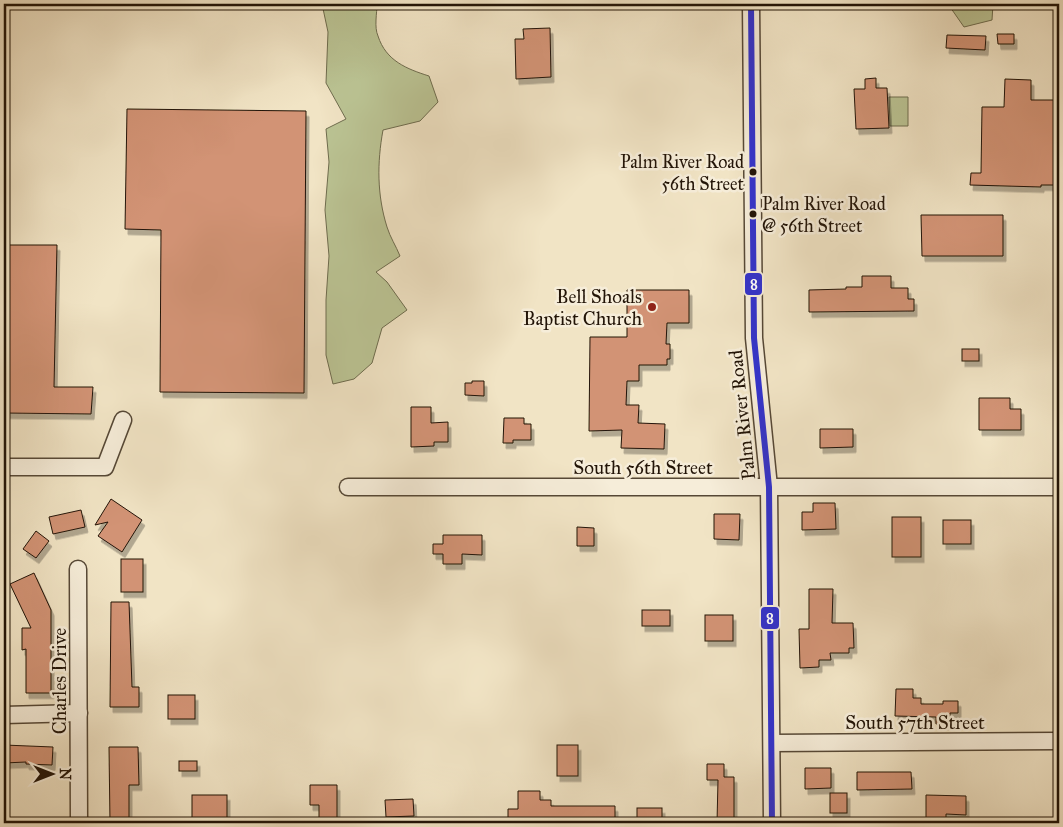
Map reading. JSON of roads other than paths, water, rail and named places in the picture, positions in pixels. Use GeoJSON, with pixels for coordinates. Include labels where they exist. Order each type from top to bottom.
{"type":"FeatureCollection","features":[{"type":"Feature","properties":{"kind":"street","name":"Palm River Road"},"geometry":{"type":"LineString","coordinates":[[751,4],[754,338],[769,487],[772,823]]}},
{"type":"Feature","properties":{"kind":"street"},"geometry":{"type":"LineString","coordinates":[[4,467],[105,467],[123,420]]}},
{"type":"Feature","properties":{"kind":"street","name":"South 56th Street"},"geometry":{"type":"LineString","coordinates":[[348,487],[1059,487]]}},
{"type":"Feature","properties":{"kind":"street","name":"Charles Drive"},"geometry":{"type":"LineString","coordinates":[[78,569],[79,823]]}},
{"type":"Feature","properties":{"kind":"street"},"geometry":{"type":"LineString","coordinates":[[4,715],[79,713]]}},
{"type":"Feature","properties":{"kind":"street","name":"South 57th Street"},"geometry":{"type":"LineString","coordinates":[[772,743],[1059,741]]}},
{"type":"Feature","properties":{"kind":"place","name":"Palm River Road 56th Street"},"geometry":{"type":"Point","coordinates":[753,172]}},
{"type":"Feature","properties":{"kind":"place","name":"Palm River Road @ 56th Street"},"geometry":{"type":"Point","coordinates":[753,214]}},
{"type":"Feature","properties":{"kind":"place","name":"Bell Shoals Baptist Church"},"geometry":{"type":"Point","coordinates":[652,307]}}]}
